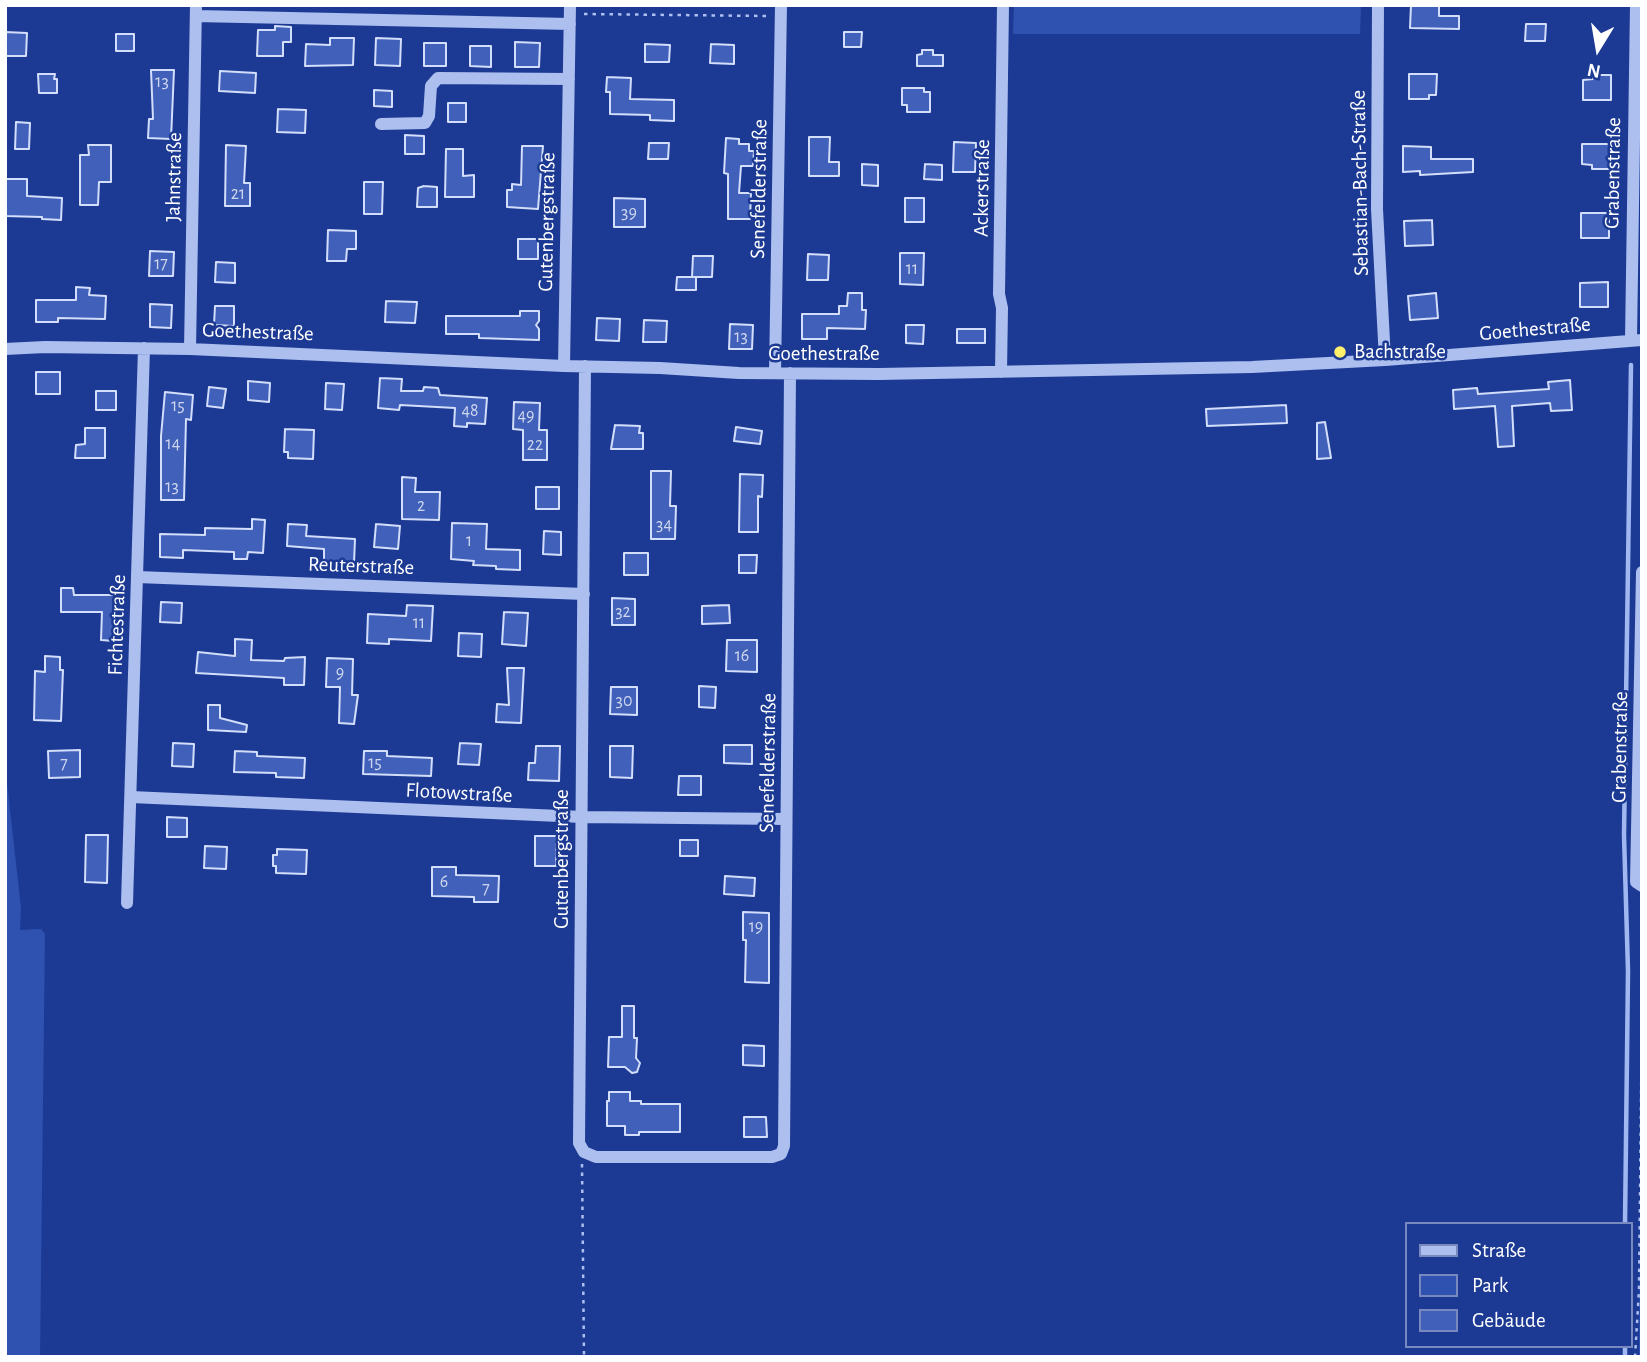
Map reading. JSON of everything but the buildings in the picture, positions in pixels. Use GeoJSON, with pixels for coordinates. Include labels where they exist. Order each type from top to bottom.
{"type":"FeatureCollection","features":[{"type":"Feature","properties":{"kind":"street","name":"Ackerstraße"},"geometry":{"type":"LineString","coordinates":[[1001,372],[1002,308],[999,294],[1003,5]]}},
{"type":"Feature","properties":{"kind":"street","name":"Sebastian-Bach-Straße"},"geometry":{"type":"LineString","coordinates":[[1378,5],[1377,209],[1385,360]]}},
{"type":"Feature","properties":{"kind":"street","name":"Grabenstraße"},"geometry":{"type":"LineString","coordinates":[[1636,5],[1636,340]]}},
{"type":"Feature","properties":{"kind":"street"},"geometry":{"type":"LineString","coordinates":[[196,11],[570,14]]}},
{"type":"Feature","properties":{"kind":"street","name":"Jahnstraße"},"geometry":{"type":"LineString","coordinates":[[190,349],[196,11]]}},
{"type":"Feature","properties":{"kind":"street","name":"Senefelderstraße"},"geometry":{"type":"LineString","coordinates":[[775,373],[780,11]]}},
{"type":"Feature","properties":{"kind":"street","name":"Gutenbergstraße"},"geometry":{"type":"LineString","coordinates":[[564,366],[570,14]]}},
{"type":"Feature","properties":{"kind":"street"},"geometry":{"type":"LineString","coordinates":[[381,124],[425,123],[429,116],[431,86],[438,79],[569,79]]}},
{"type":"Feature","properties":{"kind":"street","name":"Goethestraße"},"geometry":{"type":"LineString","coordinates":[[5,349],[190,349],[775,373],[1001,372],[1252,368],[1636,340]]}},
{"type":"Feature","properties":{"kind":"street","name":"Fichtestraße"},"geometry":{"type":"LineString","coordinates":[[127,903],[144,348]]}},
{"type":"Feature","properties":{"kind":"street","name":"Gutenbergstraße"},"geometry":{"type":"LineString","coordinates":[[584,1152],[579,1143],[585,366]]}},
{"type":"Feature","properties":{"kind":"street","name":"Senefelderstraße"},"geometry":{"type":"LineString","coordinates":[[584,1152],[596,1157],[772,1157],[781,1154],[784,1146],[790,373]]}},
{"type":"Feature","properties":{"kind":"street","name":"Grabenstraße"},"geometry":{"type":"LineString","coordinates":[[1639,884],[1642,572]]}},
{"type":"Feature","properties":{"kind":"street","name":"Reuterstraße"},"geometry":{"type":"LineString","coordinates":[[137,577],[584,594]]}},
{"type":"Feature","properties":{"kind":"street","name":"Flotowstraße"},"geometry":{"type":"LineString","coordinates":[[131,797],[582,817],[786,819]]}},
{"type":"Feature","properties":{"kind":"path"},"geometry":{"type":"LineString","coordinates":[[570,14],[780,11]]}},
{"type":"Feature","properties":{"kind":"path"},"geometry":{"type":"LineString","coordinates":[[1635,1357],[1639,1290],[1642,1005]]}},
{"type":"Feature","properties":{"kind":"path"},"geometry":{"type":"LineString","coordinates":[[584,1152],[584,1357]]}},
{"type":"Feature","properties":{"kind":"green space"},"geometry":{"type":"Polygon","coordinates":[[[1014,5],[1361,5],[1360,34],[1013,34],[1014,5]]]}},
{"type":"Feature","properties":{"kind":"green space"},"geometry":{"type":"Polygon","coordinates":[[[5,765],[21,908],[20,930],[41,929],[45,934],[40,1357],[5,1357],[5,765]]]}},
{"type":"Feature","properties":{"kind":"green space"},"geometry":{"type":"Polygon","coordinates":[[[1642,905],[1642,1357],[1639,1357],[1642,905]]]}},
{"type":"Feature","properties":{"kind":"waterway"},"geometry":{"type":"LineString","coordinates":[[1625,1222],[1628,971],[1624,835],[1631,365]]}},
{"type":"Feature","properties":{"kind":"waterway"},"geometry":{"type":"LineString","coordinates":[[1625,1348],[1625,1357]]}},
{"type":"Feature","properties":{"kind":"place","name":"Bachstraße"},"geometry":{"type":"Point","coordinates":[1340,352]}}]}
